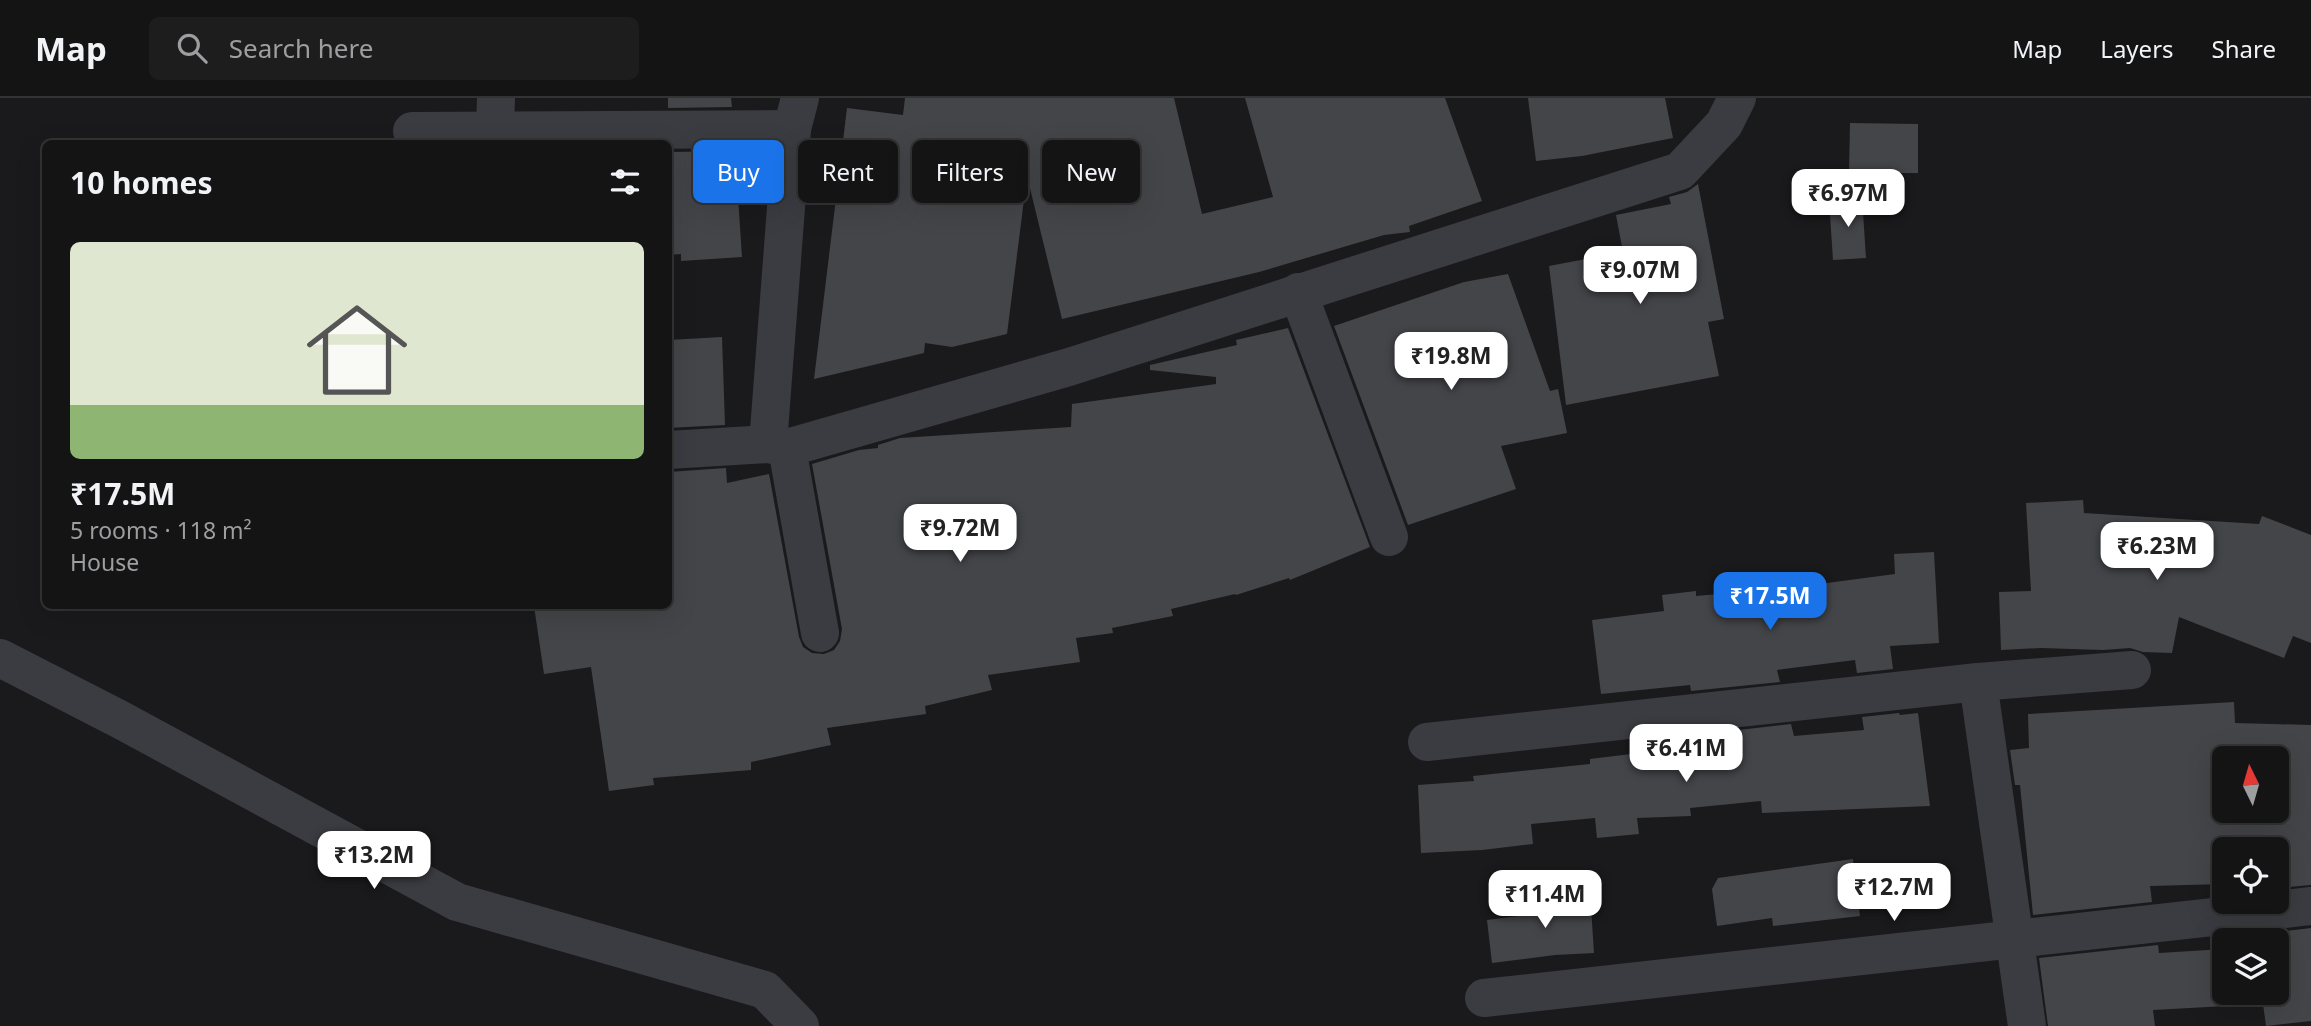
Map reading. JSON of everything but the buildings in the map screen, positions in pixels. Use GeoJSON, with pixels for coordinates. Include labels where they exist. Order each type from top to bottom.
{"type":"FeatureCollection","features":[{"type":"Feature","properties":{"kind":"street"},"geometry":{"type":"LineString","coordinates":[[672,450],[777,446],[1069,367],[1680,171],[1724,124],[1737,98]]}},
{"type":"Feature","properties":{"kind":"street"},"geometry":{"type":"LineString","coordinates":[[412,131],[496,114],[796,114],[777,446],[820,633]]}},
{"type":"Feature","properties":{"kind":"street"},"geometry":{"type":"LineString","coordinates":[[1297,292],[1389,537]]}},
{"type":"Feature","properties":{"kind":"street"},"geometry":{"type":"LineString","coordinates":[[0,658],[121,720],[457,902],[765,990],[800,1026]]}},
{"type":"Feature","properties":{"kind":"street"},"geometry":{"type":"LineString","coordinates":[[1427,741],[1978,682],[2132,670]]}},
{"type":"Feature","properties":{"kind":"street"},"geometry":{"type":"LineString","coordinates":[[1978,682],[2027,1026]]}},
{"type":"Feature","properties":{"kind":"street"},"geometry":{"type":"LineString","coordinates":[[1484,999],[2311,906]]}}]}
